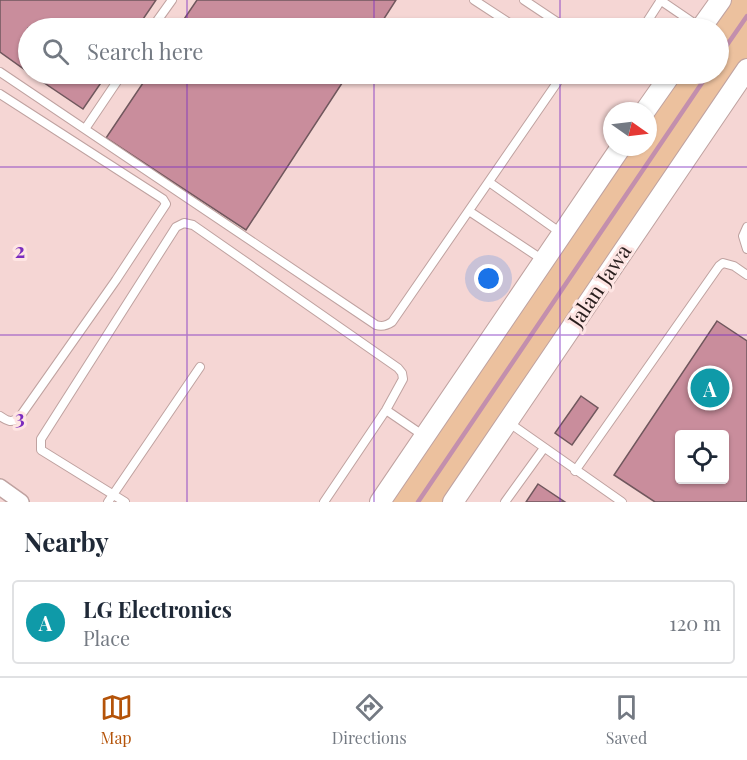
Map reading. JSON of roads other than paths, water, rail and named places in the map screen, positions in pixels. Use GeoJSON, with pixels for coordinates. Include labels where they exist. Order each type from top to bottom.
{"type":"FeatureCollection","features":[{"type":"Feature","properties":{"kind":"street"},"geometry":{"type":"LineString","coordinates":[[708,18],[721,0]]}},
{"type":"Feature","properties":{"kind":"street","name":"Jalan Jawa"},"geometry":{"type":"LineString","coordinates":[[453,502],[747,69]]}},
{"type":"Feature","properties":{"kind":"street"},"geometry":{"type":"LineString","coordinates":[[651,102],[664,84]]}},
{"type":"Feature","properties":{"kind":"street"},"geometry":{"type":"LineString","coordinates":[[380,502],[615,156]]}},
{"type":"Feature","properties":{"kind":"street"},"geometry":{"type":"LineString","coordinates":[[0,487],[21,502]]}},
{"type":"Feature","properties":{"kind":"lane"},"geometry":{"type":"LineString","coordinates":[[159,18],[172,0]]}},
{"type":"Feature","properties":{"kind":"lane"},"geometry":{"type":"LineString","coordinates":[[474,0],[502,18]]}},
{"type":"Feature","properties":{"kind":"lane"},"geometry":{"type":"LineString","coordinates":[[524,0],[551,18]]}},
{"type":"Feature","properties":{"kind":"lane"},"geometry":{"type":"LineString","coordinates":[[649,18],[660,0],[686,18]]}},
{"type":"Feature","properties":{"kind":"lane"},"geometry":{"type":"LineString","coordinates":[[0,72],[381,326],[387,326],[392,322],[556,84]]}},
{"type":"Feature","properties":{"kind":"lane"},"geometry":{"type":"LineString","coordinates":[[85,129],[115,84]]}},
{"type":"Feature","properties":{"kind":"lane"},"geometry":{"type":"LineString","coordinates":[[0,94],[163,199],[166,204],[116,280],[19,418],[7,421],[0,416]]}},
{"type":"Feature","properties":{"kind":"lane"},"geometry":{"type":"LineString","coordinates":[[489,182],[562,233]]}},
{"type":"Feature","properties":{"kind":"lane"},"geometry":{"type":"LineString","coordinates":[[469,211],[544,260]]}},
{"type":"Feature","properties":{"kind":"lane"},"geometry":{"type":"LineString","coordinates":[[125,502],[111,498],[41,450],[41,439],[176,227],[184,223],[193,225],[402,373],[403,379],[387,411],[324,502]]}},
{"type":"Feature","properties":{"kind":"lane"},"geometry":{"type":"LineString","coordinates":[[747,228],[743,236],[747,249]]}},
{"type":"Feature","properties":{"kind":"lane"},"geometry":{"type":"LineString","coordinates":[[574,471],[719,266],[723,263],[729,264],[747,275]]}},
{"type":"Feature","properties":{"kind":"lane"},"geometry":{"type":"LineString","coordinates":[[111,498],[200,367]]}},
{"type":"Feature","properties":{"kind":"lane"},"geometry":{"type":"LineString","coordinates":[[387,411],[424,436]]}},
{"type":"Feature","properties":{"kind":"lane"},"geometry":{"type":"LineString","coordinates":[[508,422],[574,471],[622,502]]}},
{"type":"Feature","properties":{"kind":"lane"},"geometry":{"type":"LineString","coordinates":[[505,502],[544,448]]}},
{"type":"Feature","properties":{"kind":"waterway"},"geometry":{"type":"LineString","coordinates":[[729,42],[747,16]]}},
{"type":"Feature","properties":{"kind":"waterway"},"geometry":{"type":"LineString","coordinates":[[418,502],[701,84]]}},
{"type":"Feature","properties":{"kind":"place","name":"LG Electronics"},"geometry":{"type":"Point","coordinates":[710,388]}}]}
